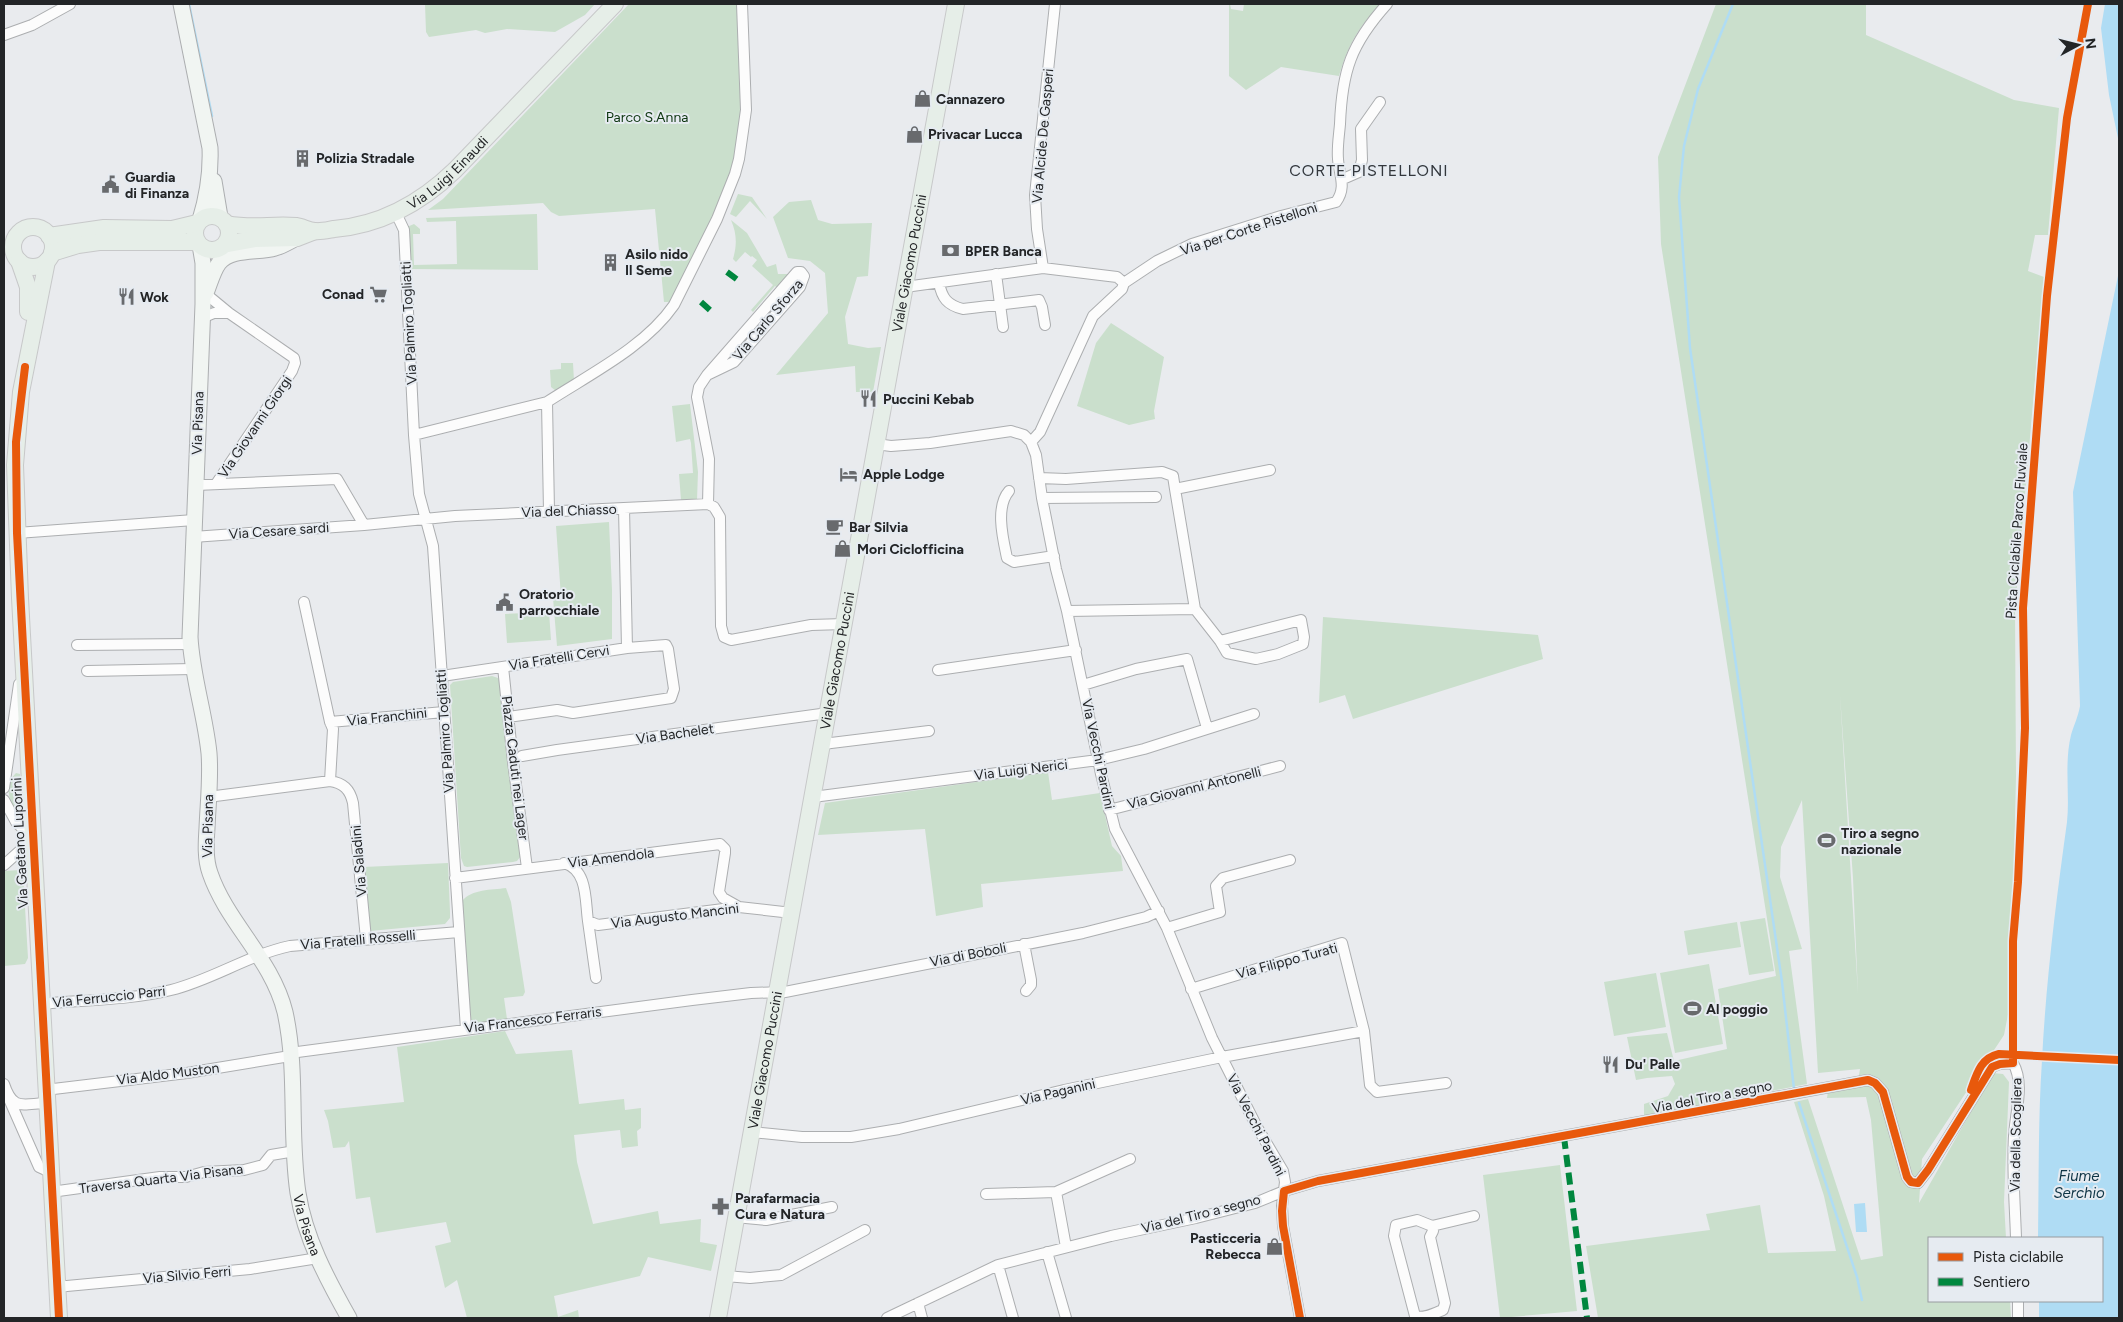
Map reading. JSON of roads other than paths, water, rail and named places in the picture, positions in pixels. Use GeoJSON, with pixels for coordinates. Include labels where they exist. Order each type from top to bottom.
{"type":"FeatureCollection","features":[{"type":"Feature","properties":{"kind":"main road","name":"Via Pisana"},"geometry":{"type":"LineString","coordinates":[[181,4],[207,130],[210,163],[224,220],[230,233],[210,268],[204,305]]}},
{"type":"Feature","properties":{"kind":"main road","name":"Via Luigi Einaudi"},"geometry":{"type":"LineString","coordinates":[[224,220],[245,228],[297,226],[315,231],[357,226],[396,213],[415,203],[440,185],[615,4]]}},
{"type":"Feature","properties":{"kind":"main road","name":"Viale Giacomo Puccini"},"geometry":{"type":"LineString","coordinates":[[718,1318],[956,4]]}},
{"type":"Feature","properties":{"kind":"main road","name":"Via Pisana"},"geometry":{"type":"LineString","coordinates":[[210,163],[206,200],[195,234],[203,263],[204,305],[190,644],[208,747],[206,844],[208,870],[226,907],[259,955],[281,999],[290,1055],[300,1203],[318,1258],[349,1318]]}},
{"type":"Feature","properties":{"kind":"main road"},"geometry":{"type":"LineString","coordinates":[[159,228],[180,222],[193,213],[198,206],[208,179]]}},
{"type":"Feature","properties":{"kind":"main road"},"geometry":{"type":"LineString","coordinates":[[49,236],[104,228],[180,228],[213,215],[224,220]]}},
{"type":"Feature","properties":{"kind":"main road","name":"Via Gaetano Luporini"},"geometry":{"type":"LineString","coordinates":[[25,367],[52,244],[49,236],[43,230],[34,227],[11,235],[14,244],[13,256],[28,286],[25,367],[16,442],[17,533],[58,1318]]}},
{"type":"Feature","properties":{"kind":"main road"},"geometry":{"type":"LineString","coordinates":[[204,305],[219,262],[239,253],[276,248],[315,231]]}},
{"type":"Feature","properties":{"kind":"main road"},"geometry":{"type":"LineString","coordinates":[[13,256],[30,266],[36,266],[49,257],[78,245],[99,242],[199,244],[207,249],[255,239],[297,238]]}},
{"type":"Feature","properties":{"kind":"street"},"geometry":{"type":"LineString","coordinates":[[4,35],[32,25],[70,4]]}},
{"type":"Feature","properties":{"kind":"street"},"geometry":{"type":"LineString","coordinates":[[414,435],[547,402],[650,334],[666,318],[717,219],[736,174],[745,121],[742,4]]}},
{"type":"Feature","properties":{"kind":"street","name":"Via Alcide De Gasperi"},"geometry":{"type":"LineString","coordinates":[[1043,268],[1037,229],[1035,196],[1056,4]]}},
{"type":"Feature","properties":{"kind":"street","name":"Via per Corte Pistelloni"},"geometry":{"type":"LineString","coordinates":[[1031,442],[1040,432],[1093,316],[1122,289],[1124,283],[1157,261],[1192,244],[1281,216],[1336,202],[1341,195],[1343,179],[1338,160],[1341,91],[1359,39],[1369,24],[1387,4]]}},
{"type":"Feature","properties":{"kind":"street"},"geometry":{"type":"LineString","coordinates":[[1343,179],[1359,172],[1362,160],[1361,129],[1380,102]]}},
{"type":"Feature","properties":{"kind":"street","name":"Via Palmiro Togliatti"},"geometry":{"type":"LineString","coordinates":[[396,213],[404,230],[414,435],[420,494],[433,546],[466,1029]]}},
{"type":"Feature","properties":{"kind":"street"},"geometry":{"type":"LineString","coordinates":[[905,287],[1043,268],[1117,277],[1124,283]]}},
{"type":"Feature","properties":{"kind":"street","name":"Via Carlo Sforza"},"geometry":{"type":"LineString","coordinates":[[706,375],[734,362],[800,287],[804,276],[801,272],[797,272],[706,375],[699,387],[697,397],[709,459],[708,504]]}},
{"type":"Feature","properties":{"kind":"street"},"geometry":{"type":"LineString","coordinates":[[996,274],[1003,327]]}},
{"type":"Feature","properties":{"kind":"street"},"geometry":{"type":"LineString","coordinates":[[939,283],[944,300],[953,307],[963,309],[1039,300],[1045,325]]}},
{"type":"Feature","properties":{"kind":"street"},"geometry":{"type":"LineString","coordinates":[[204,305],[214,313],[229,313]]}},
{"type":"Feature","properties":{"kind":"street","name":"Via Giovanni Giorgi"},"geometry":{"type":"LineString","coordinates":[[204,305],[229,313],[285,351],[294,358],[295,363],[292,371],[216,484]]}},
{"type":"Feature","properties":{"kind":"street"},"geometry":{"type":"LineString","coordinates":[[547,402],[549,511]]}},
{"type":"Feature","properties":{"kind":"street"},"geometry":{"type":"LineString","coordinates":[[876,444],[891,446],[930,443],[1011,431],[1024,435],[1031,442]]}},
{"type":"Feature","properties":{"kind":"street","name":"Via Vecchi Pardini"},"geometry":{"type":"LineString","coordinates":[[1031,442],[1036,455],[1042,498],[1068,611],[1109,810],[1120,841],[1167,928],[1191,989],[1222,1058],[1257,1127],[1283,1171],[1283,1226],[1300,1318]]}},
{"type":"Feature","properties":{"kind":"street"},"geometry":{"type":"LineString","coordinates":[[1175,489],[1270,470]]}},
{"type":"Feature","properties":{"kind":"street"},"geometry":{"type":"LineString","coordinates":[[1039,478],[1066,479],[1162,472],[1173,476],[1195,609],[1228,653],[1256,659],[1278,654],[1303,644],[1304,637],[1301,620],[1220,640]]}},
{"type":"Feature","properties":{"kind":"street"},"geometry":{"type":"LineString","coordinates":[[196,485],[338,478],[364,525]]}},
{"type":"Feature","properties":{"kind":"street"},"geometry":{"type":"LineString","coordinates":[[1009,491],[1002,501],[1001,510],[1007,558],[1014,562],[1054,556]]}},
{"type":"Feature","properties":{"kind":"street"},"geometry":{"type":"LineString","coordinates":[[1042,498],[1156,497]]}},
{"type":"Feature","properties":{"kind":"street"},"geometry":{"type":"LineString","coordinates":[[708,504],[714,507],[720,517],[720,626],[724,637],[731,640],[811,625],[844,624]]}},
{"type":"Feature","properties":{"kind":"street","name":"Via del Chiasso"},"geometry":{"type":"LineString","coordinates":[[364,525],[455,516],[708,504]]}},
{"type":"Feature","properties":{"kind":"street","name":"Via Fratelli Cervi"},"geometry":{"type":"LineString","coordinates":[[442,676],[627,648],[624,508]]}},
{"type":"Feature","properties":{"kind":"street"},"geometry":{"type":"LineString","coordinates":[[17,533],[194,520]]}},
{"type":"Feature","properties":{"kind":"street","name":"Via Cesare sardi"},"geometry":{"type":"LineString","coordinates":[[193,537],[364,525]]}},
{"type":"Feature","properties":{"kind":"street"},"geometry":{"type":"LineString","coordinates":[[208,797],[330,781],[333,729],[304,602]]}},
{"type":"Feature","properties":{"kind":"street"},"geometry":{"type":"LineString","coordinates":[[1068,611],[1195,609]]}},
{"type":"Feature","properties":{"kind":"street"},"geometry":{"type":"LineString","coordinates":[[78,645],[190,644]]}},
{"type":"Feature","properties":{"kind":"street"},"geometry":{"type":"LineString","coordinates":[[508,717],[557,710],[573,713],[671,698],[674,690],[666,645],[627,648]]}},
{"type":"Feature","properties":{"kind":"street"},"geometry":{"type":"LineString","coordinates":[[938,670],[1076,650]]}},
{"type":"Feature","properties":{"kind":"street","name":"Via Gaetano Luporini"},"geometry":{"type":"LineString","coordinates":[[4,788],[23,656]]}},
{"type":"Feature","properties":{"kind":"street"},"geometry":{"type":"LineString","coordinates":[[1083,685],[1136,669],[1187,659],[1207,728]]}},
{"type":"Feature","properties":{"kind":"street","name":"Piazza Caduti nei Lager"},"geometry":{"type":"LineString","coordinates":[[503,668],[527,868]]}},
{"type":"Feature","properties":{"kind":"street"},"geometry":{"type":"LineString","coordinates":[[86,670],[193,669]]}},
{"type":"Feature","properties":{"kind":"street","name":"Via Franchini"},"geometry":{"type":"LineString","coordinates":[[330,722],[444,712]]}},
{"type":"Feature","properties":{"kind":"street","name":"Via Bachelet"},"geometry":{"type":"LineString","coordinates":[[522,756],[567,748],[828,713]]}},
{"type":"Feature","properties":{"kind":"street","name":"Via Luigi Nerici"},"geometry":{"type":"LineString","coordinates":[[813,797],[1098,760],[1144,749],[1254,714]]}},
{"type":"Feature","properties":{"kind":"street"},"geometry":{"type":"LineString","coordinates":[[823,744],[929,731]]}},
{"type":"Feature","properties":{"kind":"street","name":"Via Gaetano Luporini"},"geometry":{"type":"LineString","coordinates":[[7,771],[13,761],[28,759]]}},
{"type":"Feature","properties":{"kind":"street","name":"Via Giovanni Antonelli"},"geometry":{"type":"LineString","coordinates":[[1109,810],[1280,766]]}},
{"type":"Feature","properties":{"kind":"street","name":"Via Saladini"},"geometry":{"type":"LineString","coordinates":[[330,781],[344,785],[351,794],[353,802],[366,939]]}},
{"type":"Feature","properties":{"kind":"street","name":"Via Gaetano Luporini"},"geometry":{"type":"LineString","coordinates":[[4,800],[16,822],[33,839],[4,865]]}},
{"type":"Feature","properties":{"kind":"street","name":"Via Amendola"},"geometry":{"type":"LineString","coordinates":[[455,878],[720,844],[725,849],[725,852],[719,888],[710,905],[696,913]]}},
{"type":"Feature","properties":{"kind":"street"},"geometry":{"type":"LineString","coordinates":[[1167,928],[1220,912],[1216,886],[1223,878],[1290,860]]}},
{"type":"Feature","properties":{"kind":"street"},"geometry":{"type":"LineString","coordinates":[[581,876],[585,867],[591,861]]}},
{"type":"Feature","properties":{"kind":"street"},"geometry":{"type":"LineString","coordinates":[[564,863],[572,865],[581,876],[596,978]]}},
{"type":"Feature","properties":{"kind":"street"},"geometry":{"type":"LineString","coordinates":[[719,888],[723,898],[739,907]]}},
{"type":"Feature","properties":{"kind":"street","name":"Via Augusto Mancini"},"geometry":{"type":"LineString","coordinates":[[588,921],[598,925],[739,907],[792,913]]}},
{"type":"Feature","properties":{"kind":"street","name":"Via di Boboli"},"geometry":{"type":"LineString","coordinates":[[777,992],[821,986],[889,970],[1119,924],[1146,917],[1159,911]]}},
{"type":"Feature","properties":{"kind":"street","name":"Via Fratelli Rosselli"},"geometry":{"type":"LineString","coordinates":[[259,955],[267,951],[290,946],[459,932]]}},
{"type":"Feature","properties":{"kind":"street","name":"Via Filippo Turati"},"geometry":{"type":"LineString","coordinates":[[1191,989],[1342,943],[1364,1031],[1370,1085],[1377,1092],[1446,1083]]}},
{"type":"Feature","properties":{"kind":"street"},"geometry":{"type":"LineString","coordinates":[[1024,944],[1031,980],[1026,991]]}},
{"type":"Feature","properties":{"kind":"street","name":"Via Ferruccio Parri"},"geometry":{"type":"LineString","coordinates":[[42,1004],[173,990],[259,955]]}},
{"type":"Feature","properties":{"kind":"street","name":"Via Francesco Ferraris"},"geometry":{"type":"LineString","coordinates":[[290,1055],[466,1029],[741,994],[777,992]]}},
{"type":"Feature","properties":{"kind":"street","name":"Via Paganini"},"geometry":{"type":"LineString","coordinates":[[751,1132],[811,1138],[851,1137],[899,1129],[1064,1090],[1364,1031]]}},
{"type":"Feature","properties":{"kind":"street","name":"Via Aldo Muston"},"geometry":{"type":"LineString","coordinates":[[46,1096],[290,1055]]}},
{"type":"Feature","properties":{"kind":"street","name":"Via del Tiro a segno"},"geometry":{"type":"LineString","coordinates":[[887,1318],[998,1264],[1255,1203],[1284,1191],[1318,1181],[1868,1080],[1875,1083],[1883,1092],[1907,1177],[1911,1182],[1918,1183],[1992,1067],[2013,1063]]}},
{"type":"Feature","properties":{"kind":"street","name":"Via della Scogliera"},"geometry":{"type":"LineString","coordinates":[[2013,1063],[2017,1069],[2018,1082],[2014,1138],[2016,1237]]}},
{"type":"Feature","properties":{"kind":"street"},"geometry":{"type":"LineString","coordinates":[[4,1084],[38,1167],[50,1172]]}},
{"type":"Feature","properties":{"kind":"street"},"geometry":{"type":"LineString","coordinates":[[9,1099],[21,1105],[46,1096]]}},
{"type":"Feature","properties":{"kind":"street","name":"Traversa Quarta Via Pisana"},"geometry":{"type":"LineString","coordinates":[[51,1192],[160,1177],[186,1177],[204,1172],[244,1170],[262,1165],[271,1155],[295,1151]]}},
{"type":"Feature","properties":{"kind":"street"},"geometry":{"type":"LineString","coordinates":[[986,1194],[1056,1192],[1130,1159]]}},
{"type":"Feature","properties":{"kind":"street"},"geometry":{"type":"LineString","coordinates":[[1056,1192],[1066,1247]]}},
{"type":"Feature","properties":{"kind":"street"},"geometry":{"type":"LineString","coordinates":[[736,1217],[766,1220],[832,1207]]}},
{"type":"Feature","properties":{"kind":"street"},"geometry":{"type":"LineString","coordinates":[[1432,1226],[1433,1231],[1430,1237],[1445,1303],[1443,1310],[1418,1317],[1415,1316],[1403,1272],[1394,1236],[1394,1228],[1396,1225],[1417,1220],[1432,1226],[1474,1216]]}},
{"type":"Feature","properties":{"kind":"street"},"geometry":{"type":"LineString","coordinates":[[725,1276],[750,1278],[781,1275],[865,1230]]}},
{"type":"Feature","properties":{"kind":"street"},"geometry":{"type":"LineString","coordinates":[[1047,1252],[1066,1318]]}},
{"type":"Feature","properties":{"kind":"street","name":"Via Silvio Ferri"},"geometry":{"type":"LineString","coordinates":[[56,1287],[250,1269],[318,1258]]}},
{"type":"Feature","properties":{"kind":"street"},"geometry":{"type":"LineString","coordinates":[[998,1264],[1013,1318]]}},
{"type":"Feature","properties":{"kind":"street"},"geometry":{"type":"LineString","coordinates":[[2018,1302],[2018,1318]]}},
{"type":"Feature","properties":{"kind":"street"},"geometry":{"type":"LineString","coordinates":[[918,1303],[922,1318]]}},
{"type":"Feature","properties":{"kind":"water"},"geometry":{"type":"Polygon","coordinates":[[[2105,4],[2119,4],[2119,143],[2109,95],[2101,28],[2105,4]]]}},
{"type":"Feature","properties":{"kind":"water","name":"Fiume Serchio"},"geometry":{"type":"Polygon","coordinates":[[[2119,271],[2119,1318],[2039,1318],[2039,1302],[2103,1302],[2103,1237],[2038,1237],[2039,1127],[2046,1001],[2055,911],[2067,822],[2069,746],[2080,706],[2073,492],[2119,271]]]}},
{"type":"Feature","properties":{"kind":"water"},"geometry":{"type":"Polygon","coordinates":[[[1865,1203],[1867,1232],[1856,1232],[1854,1204],[1865,1203]]]}},
{"type":"Feature","properties":{"kind":"waterway"},"geometry":{"type":"LineString","coordinates":[[189,4],[212,116]]}},
{"type":"Feature","properties":{"kind":"waterway"},"geometry":{"type":"LineString","coordinates":[[1733,4],[1698,89],[1684,146],[1679,197],[1690,348],[1782,982],[1794,1089]]}},
{"type":"Feature","properties":{"kind":"waterway"},"geometry":{"type":"LineString","coordinates":[[1799,1103],[1857,1277],[1862,1300]]}},
{"type":"Feature","properties":{"kind":"place","name":"Cannazero"},"geometry":{"type":"Point","coordinates":[922,99]}},
{"type":"Feature","properties":{"kind":"place","name":"Privacar Lucca"},"geometry":{"type":"Point","coordinates":[914,134]}},
{"type":"Feature","properties":{"kind":"place","name":"Polizia Stradale"},"geometry":{"type":"Point","coordinates":[302,158]}},
{"type":"Feature","properties":{"kind":"place","name":"Guardia di Finanza"},"geometry":{"type":"Point","coordinates":[111,185]}},
{"type":"Feature","properties":{"kind":"place","name":"BPER Banca"},"geometry":{"type":"Point","coordinates":[951,251]}},
{"type":"Feature","properties":{"kind":"place","name":"Asilo nido Il Seme"},"geometry":{"type":"Point","coordinates":[611,262]}},
{"type":"Feature","properties":{"kind":"place","name":"Conad"},"geometry":{"type":"Point","coordinates":[378,294]}},
{"type":"Feature","properties":{"kind":"place","name":"Wok"},"geometry":{"type":"Point","coordinates":[126,297]}},
{"type":"Feature","properties":{"kind":"place","name":"Puccini Kebab"},"geometry":{"type":"Point","coordinates":[869,399]}},
{"type":"Feature","properties":{"kind":"place","name":"Apple Lodge"},"geometry":{"type":"Point","coordinates":[849,474]}},
{"type":"Feature","properties":{"kind":"place","name":"Bar Silvia"},"geometry":{"type":"Point","coordinates":[835,527]}},
{"type":"Feature","properties":{"kind":"place","name":"Mori Ciclofficina"},"geometry":{"type":"Point","coordinates":[843,549]}},
{"type":"Feature","properties":{"kind":"place","name":"Oratorio parrocchiale"},"geometry":{"type":"Point","coordinates":[505,602]}},
{"type":"Feature","properties":{"kind":"place","name":"Tiro a segno nazionale"},"geometry":{"type":"Point","coordinates":[1827,841]}},
{"type":"Feature","properties":{"kind":"place","name":"Al poggio"},"geometry":{"type":"Point","coordinates":[1692,1009]}},
{"type":"Feature","properties":{"kind":"place","name":"Du' Palle"},"geometry":{"type":"Point","coordinates":[1611,1064]}},
{"type":"Feature","properties":{"kind":"place","name":"Parafarmacia Cura e Natura"},"geometry":{"type":"Point","coordinates":[721,1206]}},
{"type":"Feature","properties":{"kind":"place","name":"Pasticceria Rebecca"},"geometry":{"type":"Point","coordinates":[1275,1246]}},
{"type":"Feature","properties":{"kind":"district","name":"CORTE PISTELLONI"},"geometry":{"type":"Point","coordinates":[1369,170]}},
{"type":"Feature","properties":{"kind":"park label","name":"Parco S.Anna"},"geometry":{"type":"Point","coordinates":[647,117]}}]}
